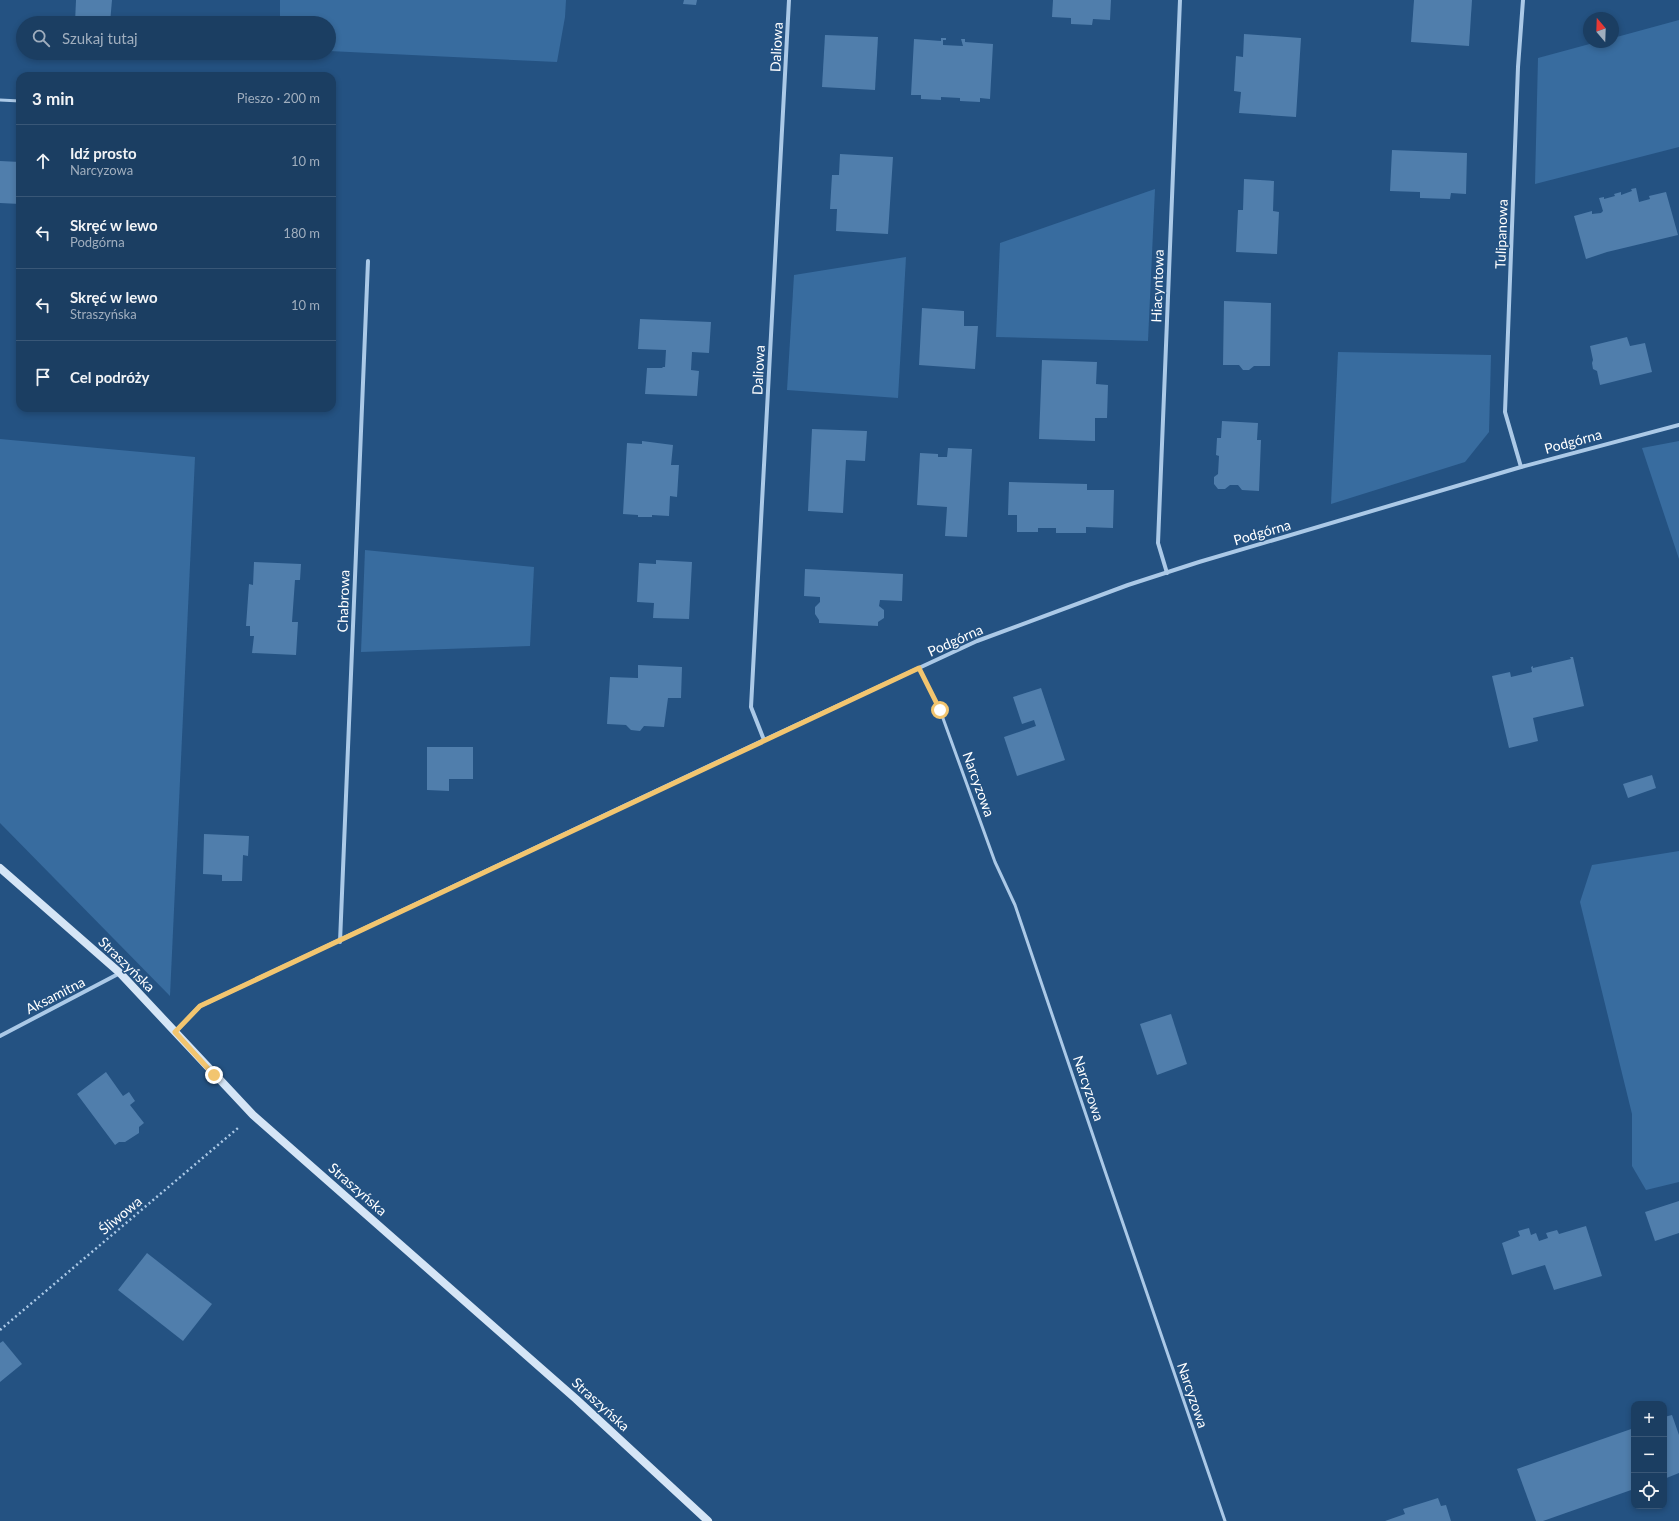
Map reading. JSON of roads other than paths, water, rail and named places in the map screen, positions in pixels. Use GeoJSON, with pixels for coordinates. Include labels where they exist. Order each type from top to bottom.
{"type":"FeatureCollection","features":[{"type":"Feature","properties":{"kind":"street","name":"Daliowa"},"geometry":{"type":"LineString","coordinates":[[764,740],[751,707],[789,0]]}},
{"type":"Feature","properties":{"kind":"street","name":"Hiacyntowa"},"geometry":{"type":"LineString","coordinates":[[1167,572],[1158,543],[1180,0]]}},
{"type":"Feature","properties":{"kind":"street","name":"Tulipanowa"},"geometry":{"type":"LineString","coordinates":[[1521,467],[1505,412],[1518,67],[1523,0]]}},
{"type":"Feature","properties":{"kind":"street","name":"Chabrowa"},"geometry":{"type":"LineString","coordinates":[[340,942],[368,261]]}},
{"type":"Feature","properties":{"kind":"street","name":"Podgórna"},"geometry":{"type":"LineString","coordinates":[[175,1032],[200,1006],[340,942],[764,740],[977,641],[1167,572],[1521,467],[1679,425]]}},
{"type":"Feature","properties":{"kind":"street","name":"Straszyńska"},"geometry":{"type":"LineString","coordinates":[[0,868],[120,973],[253,1115],[576,1399],[708,1521]]}},
{"type":"Feature","properties":{"kind":"street","name":"Aksamitna"},"geometry":{"type":"LineString","coordinates":[[0,1036],[120,973]]}},
{"type":"Feature","properties":{"kind":"lane"},"geometry":{"type":"LineString","coordinates":[[0,100],[16,101]]}},
{"type":"Feature","properties":{"kind":"lane","name":"Narcyzowa"},"geometry":{"type":"LineString","coordinates":[[919,668],[940,710],[995,862],[1015,905],[1225,1521]]}}]}
